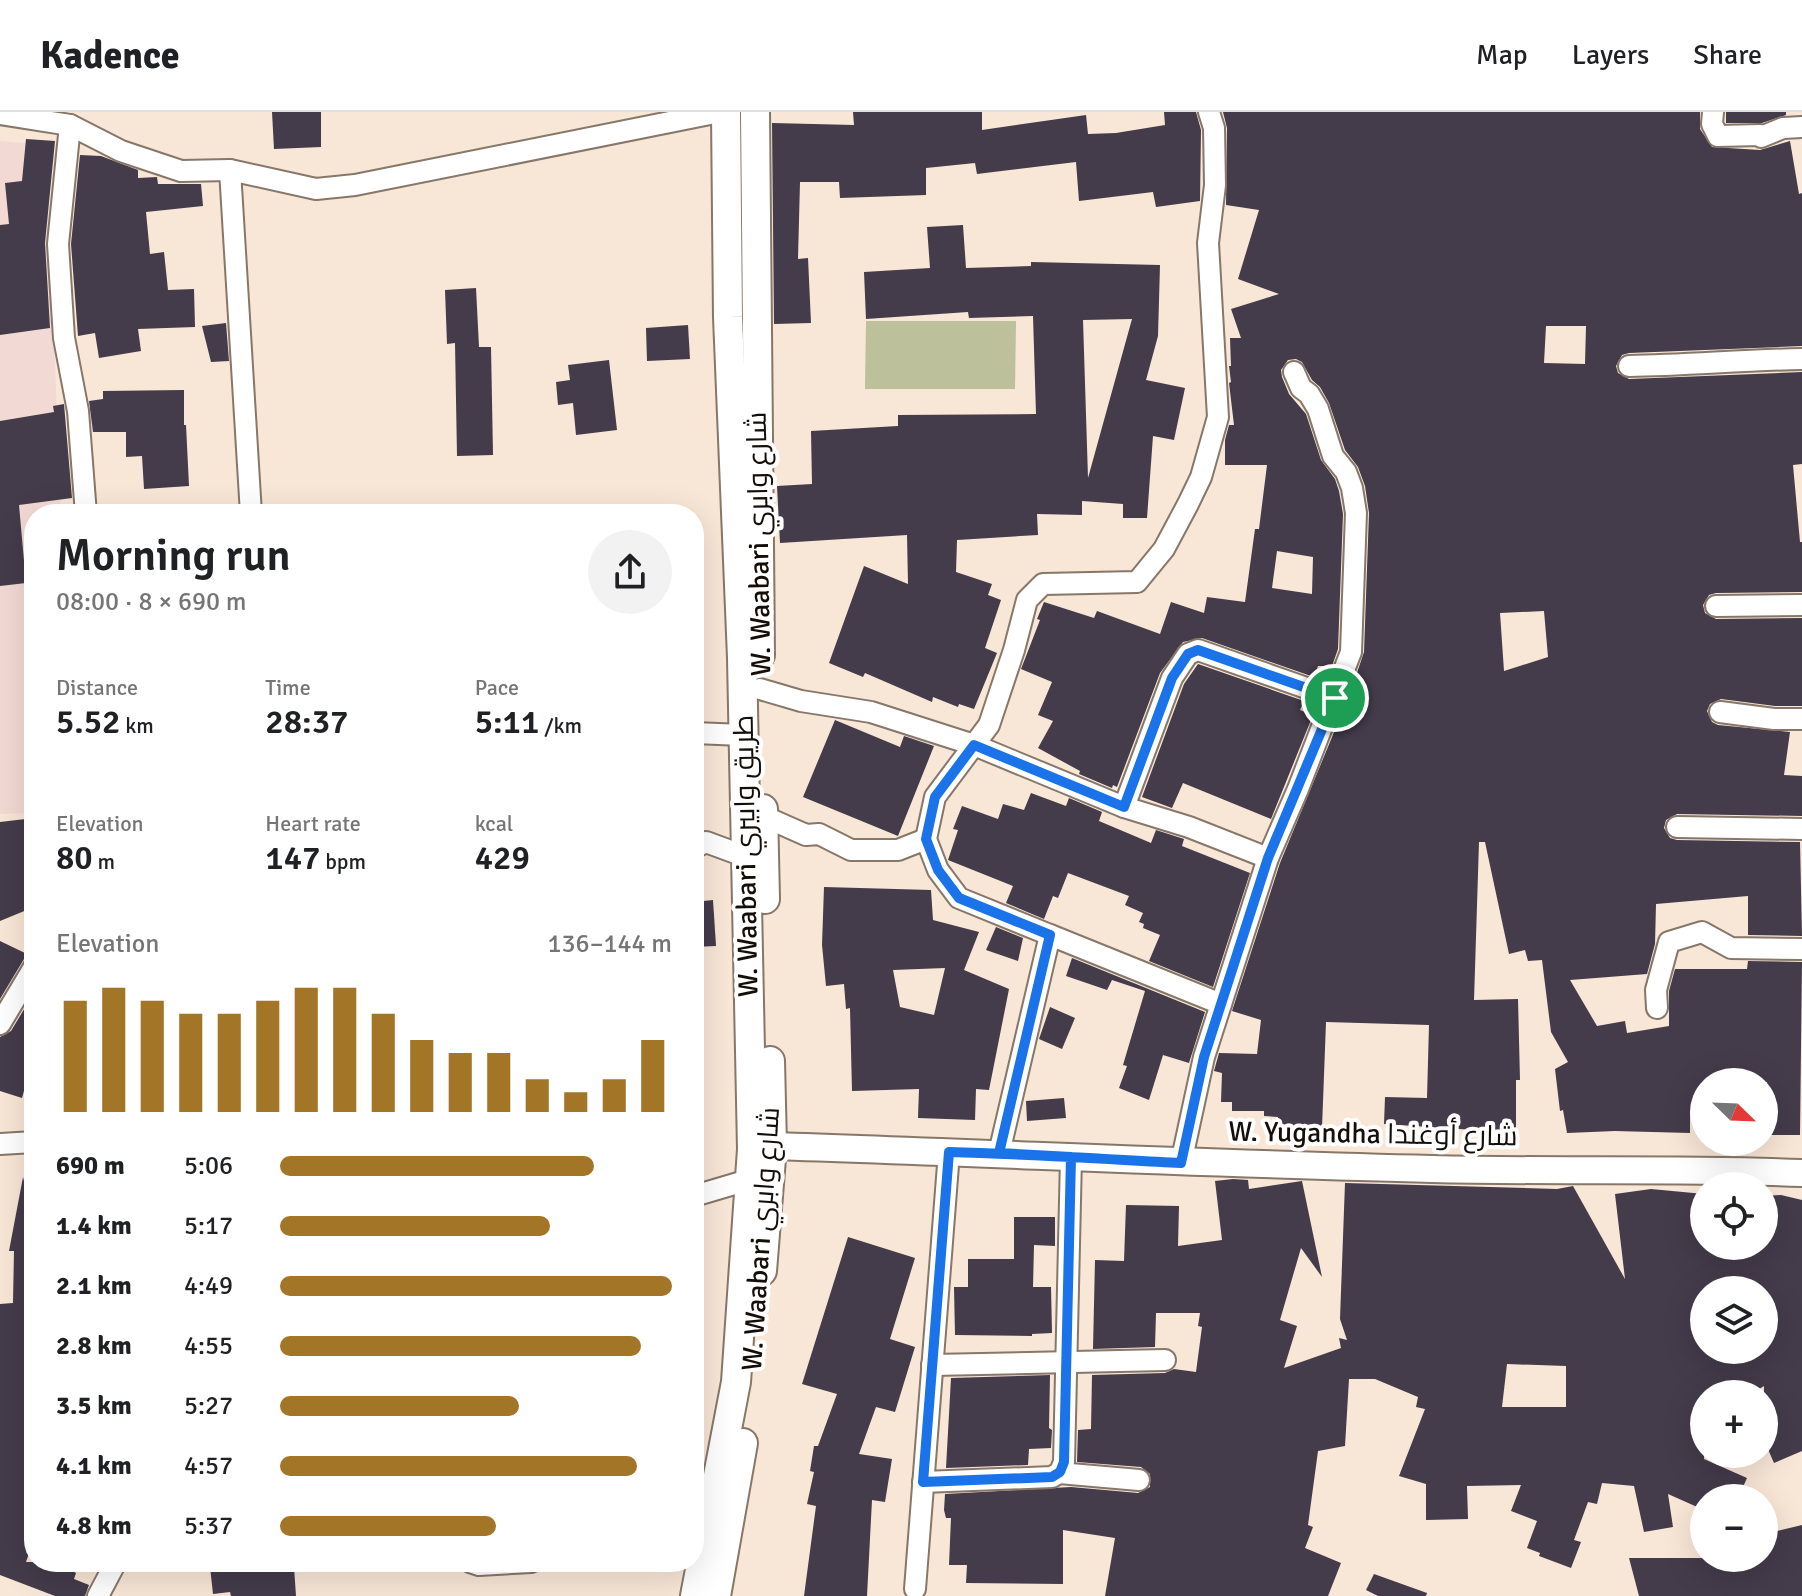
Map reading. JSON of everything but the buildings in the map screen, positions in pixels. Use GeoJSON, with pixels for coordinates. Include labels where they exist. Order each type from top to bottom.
{"type":"FeatureCollection","features":[{"type":"Feature","properties":{"kind":"main road","name":"W. Waabari طريق وابيري"},"geometry":{"type":"LineString","coordinates":[[704,1507],[736,1382],[748,1180],[762,1147],[744,856],[742,658],[723,112]]}},
{"type":"Feature","properties":{"kind":"main road","name":"W. Waabari شارع وابري"},"geometry":{"type":"LineString","coordinates":[[716,1596],[750,1402],[762,1147],[763,816],[755,112]]}},
{"type":"Feature","properties":{"kind":"main road","name":"W. Waabari طريق وابيري"},"geometry":{"type":"LineString","coordinates":[[695,1596],[697,1572]]}},
{"type":"Feature","properties":{"kind":"street"},"geometry":{"type":"LineString","coordinates":[[0,114],[70,125],[121,151],[181,171],[230,170],[316,189],[355,185],[723,112]]}},
{"type":"Feature","properties":{"kind":"street"},"geometry":{"type":"LineString","coordinates":[[1209,112],[1214,128],[1215,185],[1208,243],[1218,417],[1201,477],[1164,549],[1137,582],[1043,584],[1027,600],[989,725],[935,797],[926,839],[938,870],[959,898],[1221,1004]]}},
{"type":"Feature","properties":{"kind":"street"},"geometry":{"type":"LineString","coordinates":[[1713,112],[1712,124],[1718,136],[1761,137],[1783,128],[1802,127]]}},
{"type":"Feature","properties":{"kind":"street"},"geometry":{"type":"LineString","coordinates":[[70,125],[58,244],[64,338],[78,411],[85,504]]}},
{"type":"Feature","properties":{"kind":"street"},"geometry":{"type":"LineString","coordinates":[[230,170],[250,504]]}},
{"type":"Feature","properties":{"kind":"street"},"geometry":{"type":"LineString","coordinates":[[1629,366],[1802,359]]}},
{"type":"Feature","properties":{"kind":"street"},"geometry":{"type":"LineString","coordinates":[[1181,1163],[1204,1057],[1268,858],[1351,652],[1356,513],[1350,480],[1333,456],[1318,409],[1309,394],[1301,388],[1294,372]]}},
{"type":"Feature","properties":{"kind":"street"},"geometry":{"type":"LineString","coordinates":[[1716,606],[1802,605]]}},
{"type":"Feature","properties":{"kind":"street"},"geometry":{"type":"LineString","coordinates":[[1124,807],[1172,678],[1188,654],[1198,650],[1335,698]]}},
{"type":"Feature","properties":{"kind":"street"},"geometry":{"type":"LineString","coordinates":[[760,689],[801,701],[871,712],[974,745],[1124,807],[1189,827],[1268,858]]}},
{"type":"Feature","properties":{"kind":"street"},"geometry":{"type":"LineString","coordinates":[[1720,712],[1802,719]]}},
{"type":"Feature","properties":{"kind":"street"},"geometry":{"type":"LineString","coordinates":[[704,733],[743,735]]}},
{"type":"Feature","properties":{"kind":"street"},"geometry":{"type":"LineString","coordinates":[[763,816],[806,835],[819,834],[851,850],[898,850],[926,839]]}},
{"type":"Feature","properties":{"kind":"street"},"geometry":{"type":"LineString","coordinates":[[1677,827],[1802,829]]}},
{"type":"Feature","properties":{"kind":"street"},"geometry":{"type":"LineString","coordinates":[[704,843],[744,856]]}},
{"type":"Feature","properties":{"kind":"street"},"geometry":{"type":"LineString","coordinates":[[1657,1008],[1656,990],[1669,942],[1702,932],[1731,948],[1802,949]]}},
{"type":"Feature","properties":{"kind":"street"},"geometry":{"type":"LineString","coordinates":[[999,1153],[1050,935]]}},
{"type":"Feature","properties":{"kind":"street"},"geometry":{"type":"LineString","coordinates":[[0,1024],[24,984]]}},
{"type":"Feature","properties":{"kind":"street"},"geometry":{"type":"LineString","coordinates":[[0,1144],[24,1143]]}},
{"type":"Feature","properties":{"kind":"street","name":"W. Yugandha شارع أوغندا"},"geometry":{"type":"LineString","coordinates":[[762,1147],[999,1153],[1181,1163],[1802,1173]]}},
{"type":"Feature","properties":{"kind":"street"},"geometry":{"type":"LineString","coordinates":[[915,1589],[949,1152]]}},
{"type":"Feature","properties":{"kind":"street"},"geometry":{"type":"LineString","coordinates":[[1059,1473],[1064,1462],[1071,1157]]}},
{"type":"Feature","properties":{"kind":"street"},"geometry":{"type":"LineString","coordinates":[[704,1193],[748,1180]]}},
{"type":"Feature","properties":{"kind":"street"},"geometry":{"type":"LineString","coordinates":[[932,1365],[1165,1360]]}},
{"type":"Feature","properties":{"kind":"street"},"geometry":{"type":"LineString","coordinates":[[923,1482],[1052,1477],[1059,1473],[1139,1480]]}},
{"type":"Feature","properties":{"kind":"street"},"geometry":{"type":"LineString","coordinates":[[98,1596],[111,1572]]}},
{"type":"Feature","properties":{"kind":"shaded area"},"geometry":{"type":"Polygon","coordinates":[[[0,141],[46,145],[61,504],[24,504],[24,813],[0,814],[0,141]]]}},
{"type":"Feature","properties":{"kind":"green space"},"geometry":{"type":"Polygon","coordinates":[[[866,321],[1016,321],[1015,389],[865,389],[866,321]]]}},
{"type":"Feature","properties":{"kind":"route"},"geometry":{"type":"LineString","coordinates":[[1335,698],[1198,650],[1188,654],[1172,678],[1124,807],[974,745],[935,797],[926,839],[938,870],[959,898],[1050,935],[999,1153],[1071,1157],[1064,1462],[1060,1472],[1052,1477],[923,1482],[949,1152],[999,1153],[1181,1163],[1204,1057],[1268,858],[1335,698]]}}]}
